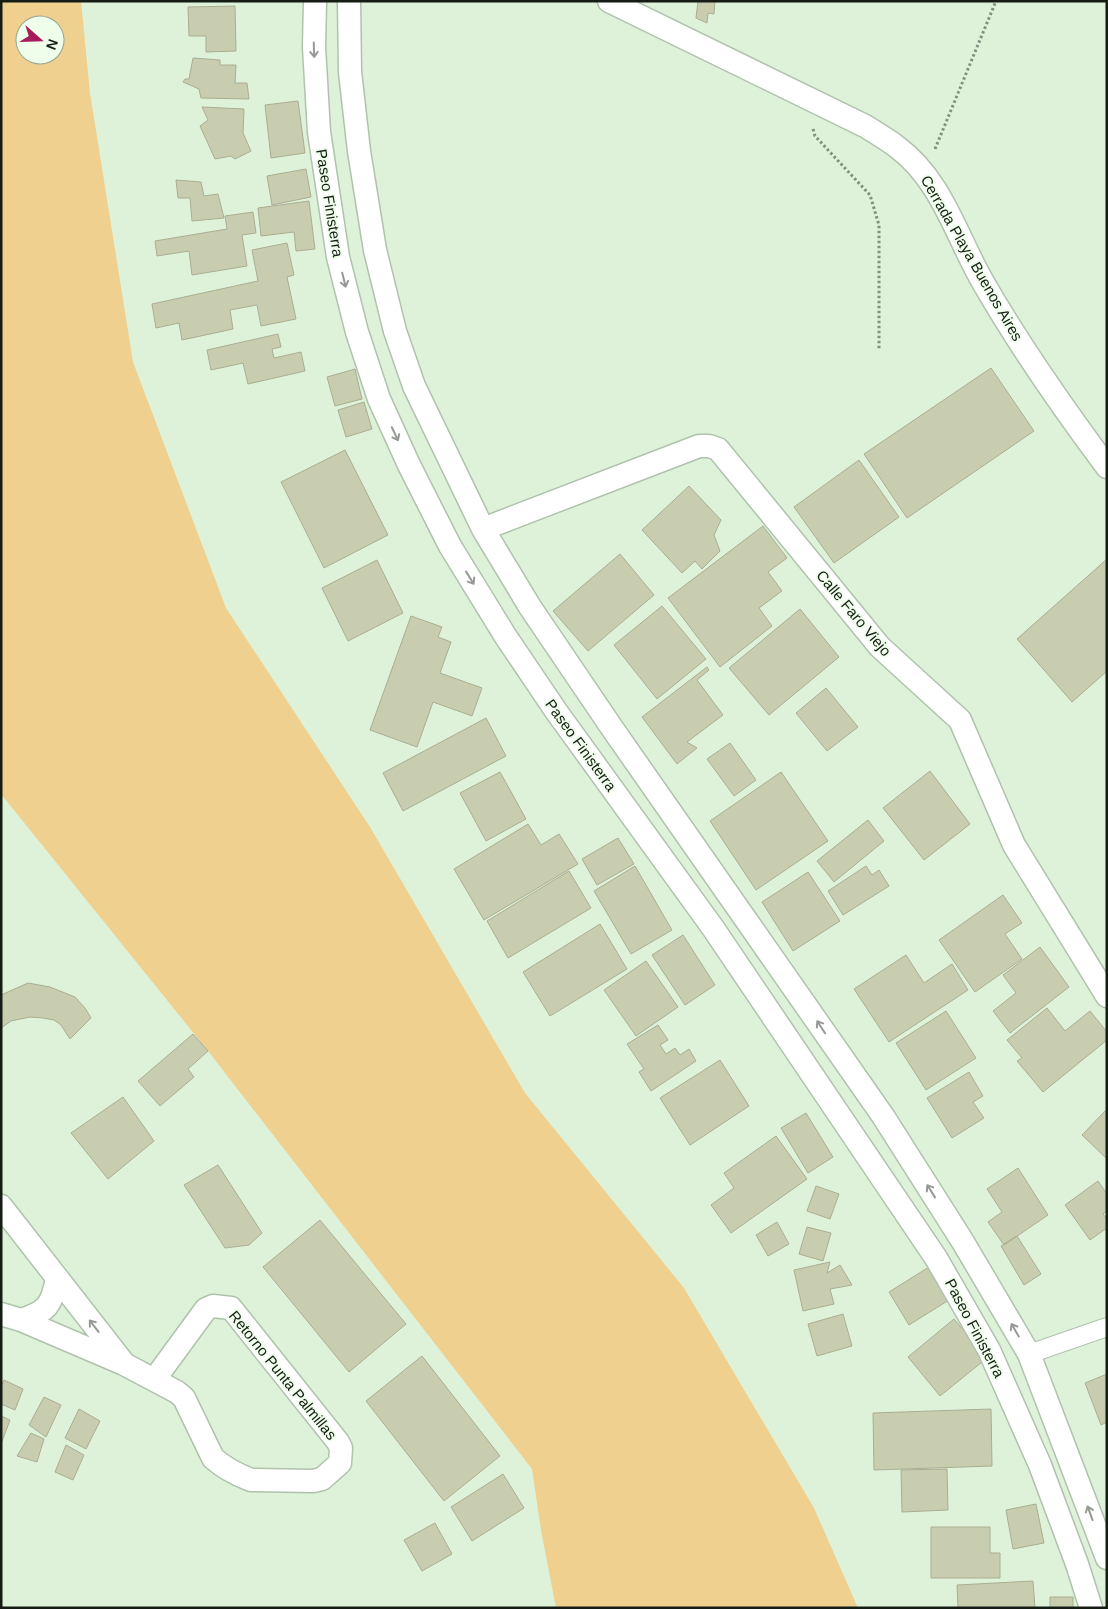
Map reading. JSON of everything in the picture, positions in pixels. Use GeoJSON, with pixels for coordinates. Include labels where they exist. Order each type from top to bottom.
{"type":"FeatureCollection","features":[{"type":"Feature","properties":{"kind":"street","name":"Paseo Finisterra"},"geometry":{"type":"LineString","coordinates":[[315,1],[314,47],[319,132],[338,256],[357,332],[379,400],[450,546],[506,637],[556,711],[714,928],[936,1258],[989,1350],[1040,1465],[1077,1564],[1091,1608]]}},
{"type":"Feature","properties":{"kind":"street","name":"Paseo Finisterra"},"geometry":{"type":"LineString","coordinates":[[349,1],[350,72],[359,152],[375,250],[395,331],[414,386],[482,529],[530,607],[606,720],[809,1008],[838,1054],[883,1116],[964,1242],[1029,1354],[1107,1558]]}},
{"type":"Feature","properties":{"kind":"street","name":"Cerrada Playa Buenos Aires"},"geometry":{"type":"LineString","coordinates":[[609,1],[865,126],[898,147],[939,196],[988,290],[1056,399],[1107,467]]}},
{"type":"Feature","properties":{"kind":"street"},"geometry":{"type":"LineString","coordinates":[[379,400],[414,386]]}},
{"type":"Feature","properties":{"kind":"street","name":"Calle Faro Viejo"},"geometry":{"type":"LineString","coordinates":[[482,529],[699,446],[709,446],[718,449],[880,648],[960,720],[1014,845],[1107,996]]}},
{"type":"Feature","properties":{"kind":"street"},"geometry":{"type":"LineString","coordinates":[[812,1073],[838,1054]]}},
{"type":"Feature","properties":{"kind":"street","name":"Retorno Punta Palmillas"},"geometry":{"type":"LineString","coordinates":[[1,1206],[124,1364]]}},
{"type":"Feature","properties":{"kind":"street"},"geometry":{"type":"LineString","coordinates":[[11,1317],[39,1314],[54,1296],[57,1278]]}},
{"type":"Feature","properties":{"kind":"street","name":"Retorno Punta Palmillas"},"geometry":{"type":"LineString","coordinates":[[11,1317],[124,1364],[154,1380],[177,1392],[184,1398],[213,1458],[243,1477],[252,1480],[313,1481],[322,1479],[340,1463],[341,1448],[338,1442],[231,1308],[213,1306],[206,1309],[154,1380]]}},
{"type":"Feature","properties":{"kind":"street"},"geometry":{"type":"LineString","coordinates":[[1029,1354],[1107,1327]]}},
{"type":"Feature","properties":{"kind":"path"},"geometry":{"type":"LineString","coordinates":[[924,176],[996,1]]}},
{"type":"Feature","properties":{"kind":"path"},"geometry":{"type":"LineString","coordinates":[[804,97],[814,136],[870,195],[880,225],[879,350]]}},
{"type":"Feature","properties":{"kind":"shaded area"},"geometry":{"type":"Polygon","coordinates":[[[1,1],[81,1],[90,93],[133,362],[226,608],[370,827],[525,1093],[684,1288],[814,1508],[858,1608],[556,1608],[541,1530],[532,1469],[208,1051],[1,794],[1,1]]]}},
{"type":"Feature","properties":{"kind":"building"},"geometry":{"type":"Polygon","coordinates":[[[698,1],[715,1],[714,14],[708,13],[707,23],[696,18],[698,1]]]}},
{"type":"Feature","properties":{"kind":"building"},"geometry":{"type":"Polygon","coordinates":[[[235,6],[236,51],[206,52],[206,36],[189,36],[188,7],[235,6]]]}},
{"type":"Feature","properties":{"kind":"building"},"geometry":{"type":"Polygon","coordinates":[[[193,58],[220,60],[220,65],[236,65],[235,83],[247,83],[249,99],[201,98],[199,89],[183,82],[185,79],[189,79],[193,58]]]}},
{"type":"Feature","properties":{"kind":"building"},"geometry":{"type":"Polygon","coordinates":[[[298,101],[305,153],[271,158],[265,105],[298,101]]]}},
{"type":"Feature","properties":{"kind":"building"},"geometry":{"type":"Polygon","coordinates":[[[202,107],[244,109],[243,133],[251,151],[235,159],[231,156],[215,159],[200,126],[208,120],[202,107]]]}},
{"type":"Feature","properties":{"kind":"building"},"geometry":{"type":"Polygon","coordinates":[[[306,169],[311,197],[272,205],[267,176],[306,169]]]}},
{"type":"Feature","properties":{"kind":"building"},"geometry":{"type":"Polygon","coordinates":[[[176,180],[201,182],[204,196],[218,194],[224,218],[192,221],[190,198],[178,198],[176,180]]]}},
{"type":"Feature","properties":{"kind":"building"},"geometry":{"type":"Polygon","coordinates":[[[309,201],[315,249],[296,251],[294,232],[261,236],[258,208],[309,201]]]}},
{"type":"Feature","properties":{"kind":"building"},"geometry":{"type":"Polygon","coordinates":[[[253,212],[256,233],[242,235],[247,266],[192,275],[189,251],[157,256],[155,241],[227,229],[225,216],[253,212]]]}},
{"type":"Feature","properties":{"kind":"building"},"geometry":{"type":"Polygon","coordinates":[[[287,243],[294,275],[287,277],[296,319],[261,326],[257,305],[230,310],[233,329],[182,340],[179,323],[156,328],[152,304],[258,281],[252,250],[287,243]]]}},
{"type":"Feature","properties":{"kind":"building"},"geometry":{"type":"Polygon","coordinates":[[[278,334],[281,347],[272,349],[274,358],[301,352],[305,371],[248,384],[243,363],[211,370],[207,350],[278,334]]]}},
{"type":"Feature","properties":{"kind":"building"},"geometry":{"type":"Polygon","coordinates":[[[991,368],[1034,431],[907,518],[864,454],[991,368]]]}},
{"type":"Feature","properties":{"kind":"building"},"geometry":{"type":"Polygon","coordinates":[[[355,369],[362,399],[335,406],[327,377],[355,369]]]}},
{"type":"Feature","properties":{"kind":"building"},"geometry":{"type":"Polygon","coordinates":[[[364,402],[372,429],[346,437],[338,410],[364,402]]]}},
{"type":"Feature","properties":{"kind":"building"},"geometry":{"type":"Polygon","coordinates":[[[345,450],[388,535],[324,568],[281,482],[345,450]]]}},
{"type":"Feature","properties":{"kind":"building"},"geometry":{"type":"Polygon","coordinates":[[[859,460],[899,517],[834,563],[794,507],[859,460]]]}},
{"type":"Feature","properties":{"kind":"building"},"geometry":{"type":"Polygon","coordinates":[[[689,486],[721,520],[714,535],[720,551],[702,569],[695,561],[682,573],[642,530],[689,486]]]}},
{"type":"Feature","properties":{"kind":"building"},"geometry":{"type":"Polygon","coordinates":[[[763,526],[787,558],[768,572],[782,591],[759,608],[772,626],[720,667],[668,598],[763,526]]]}},
{"type":"Feature","properties":{"kind":"building"},"geometry":{"type":"Polygon","coordinates":[[[620,554],[654,595],[588,651],[553,611],[620,554]]]}},
{"type":"Feature","properties":{"kind":"building"},"geometry":{"type":"Polygon","coordinates":[[[1107,559],[1107,671],[1072,702],[1017,639],[1107,559]]]}},
{"type":"Feature","properties":{"kind":"building"},"geometry":{"type":"Polygon","coordinates":[[[377,560],[403,613],[348,641],[322,588],[377,560]]]}},
{"type":"Feature","properties":{"kind":"building"},"geometry":{"type":"Polygon","coordinates":[[[662,606],[706,659],[657,699],[614,645],[662,606]]]}},
{"type":"Feature","properties":{"kind":"building"},"geometry":{"type":"Polygon","coordinates":[[[800,609],[839,657],[769,715],[729,668],[800,609]]]}},
{"type":"Feature","properties":{"kind":"building"},"geometry":{"type":"Polygon","coordinates":[[[411,616],[442,627],[438,637],[451,642],[440,673],[482,688],[472,716],[433,702],[417,747],[370,730],[411,616]]]}},
{"type":"Feature","properties":{"kind":"building"},"geometry":{"type":"Polygon","coordinates":[[[707,667],[709,670],[697,680],[723,715],[687,742],[697,748],[677,764],[642,717],[707,667]]]}},
{"type":"Feature","properties":{"kind":"building"},"geometry":{"type":"Polygon","coordinates":[[[826,688],[858,727],[827,751],[796,713],[826,688]]]}},
{"type":"Feature","properties":{"kind":"building"},"geometry":{"type":"Polygon","coordinates":[[[486,718],[506,756],[403,811],[383,773],[486,718]]]}},
{"type":"Feature","properties":{"kind":"building"},"geometry":{"type":"Polygon","coordinates":[[[730,743],[756,780],[734,796],[707,759],[730,743]]]}},
{"type":"Feature","properties":{"kind":"building"},"geometry":{"type":"Polygon","coordinates":[[[930,771],[970,824],[924,860],[883,808],[930,771]]]}},
{"type":"Feature","properties":{"kind":"building"},"geometry":{"type":"Polygon","coordinates":[[[500,772],[526,819],[486,841],[460,793],[500,772]]]}},
{"type":"Feature","properties":{"kind":"building"},"geometry":{"type":"Polygon","coordinates":[[[781,772],[828,841],[756,890],[710,821],[781,772]]]}},
{"type":"Feature","properties":{"kind":"building"},"geometry":{"type":"Polygon","coordinates":[[[868,820],[884,841],[834,882],[817,861],[868,820]]]}},
{"type":"Feature","properties":{"kind":"building"},"geometry":{"type":"Polygon","coordinates":[[[528,824],[541,845],[559,834],[578,864],[484,920],[454,869],[528,824]]]}},
{"type":"Feature","properties":{"kind":"building"},"geometry":{"type":"Polygon","coordinates":[[[618,838],[634,864],[597,885],[582,859],[618,838]]]}},
{"type":"Feature","properties":{"kind":"building"},"geometry":{"type":"Polygon","coordinates":[[[635,866],[672,930],[631,954],[594,891],[635,866]]]}},
{"type":"Feature","properties":{"kind":"building"},"geometry":{"type":"Polygon","coordinates":[[[866,866],[872,875],[879,870],[889,886],[843,915],[828,891],[866,866]]]}},
{"type":"Feature","properties":{"kind":"building"},"geometry":{"type":"Polygon","coordinates":[[[569,871],[591,908],[508,958],[487,921],[569,871]]]}},
{"type":"Feature","properties":{"kind":"building"},"geometry":{"type":"Polygon","coordinates":[[[808,872],[840,921],[793,951],[762,902],[808,872]]]}},
{"type":"Feature","properties":{"kind":"building"},"geometry":{"type":"Polygon","coordinates":[[[1003,895],[1022,923],[1005,934],[1022,959],[975,992],[939,940],[1003,895]]]}},
{"type":"Feature","properties":{"kind":"building"},"geometry":{"type":"Polygon","coordinates":[[[600,924],[627,969],[550,1016],[523,972],[600,924]]]}},
{"type":"Feature","properties":{"kind":"building"},"geometry":{"type":"Polygon","coordinates":[[[683,935],[715,985],[685,1005],[652,955],[683,935]]]}},
{"type":"Feature","properties":{"kind":"building"},"geometry":{"type":"Polygon","coordinates":[[[1040,947],[1069,987],[1010,1033],[993,1011],[1016,993],[1003,975],[1040,947]]]}},
{"type":"Feature","properties":{"kind":"building"},"geometry":{"type":"Polygon","coordinates":[[[906,955],[924,983],[952,964],[968,990],[889,1042],[854,989],[906,955]]]}},
{"type":"Feature","properties":{"kind":"building"},"geometry":{"type":"Polygon","coordinates":[[[646,961],[678,1007],[636,1036],[604,990],[646,961]]]}},
{"type":"Feature","properties":{"kind":"building"},"geometry":{"type":"Polygon","coordinates":[[[28,983],[50,987],[75,997],[91,1018],[70,1039],[61,1025],[54,1020],[43,1018],[30,1017],[11,1021],[1,1028],[1,995],[28,983]]]}},
{"type":"Feature","properties":{"kind":"building"},"geometry":{"type":"Polygon","coordinates":[[[1047,1008],[1065,1031],[1090,1011],[1107,1032],[1107,1040],[1043,1092],[1017,1061],[1022,1058],[1007,1040],[1047,1008]]]}},
{"type":"Feature","properties":{"kind":"building"},"geometry":{"type":"Polygon","coordinates":[[[946,1011],[976,1058],[926,1090],[896,1043],[946,1011]]]}},
{"type":"Feature","properties":{"kind":"building"},"geometry":{"type":"Polygon","coordinates":[[[658,1025],[668,1040],[660,1045],[666,1054],[675,1048],[680,1055],[689,1049],[696,1061],[651,1091],[639,1072],[644,1069],[627,1044],[658,1025]]]}},
{"type":"Feature","properties":{"kind":"building"},"geometry":{"type":"Polygon","coordinates":[[[193,1034],[208,1051],[188,1069],[194,1077],[160,1106],[138,1081],[193,1034]]]}},
{"type":"Feature","properties":{"kind":"building"},"geometry":{"type":"Polygon","coordinates":[[[720,1060],[749,1106],[690,1145],[660,1098],[720,1060]]]}},
{"type":"Feature","properties":{"kind":"building"},"geometry":{"type":"Polygon","coordinates":[[[969,1072],[983,1096],[973,1102],[984,1118],[952,1138],[927,1098],[969,1072]]]}},
{"type":"Feature","properties":{"kind":"building"},"geometry":{"type":"Polygon","coordinates":[[[123,1097],[154,1141],[108,1179],[71,1133],[123,1097]]]}},
{"type":"Feature","properties":{"kind":"building"},"geometry":{"type":"Polygon","coordinates":[[[1107,1109],[1107,1159],[1082,1135],[1107,1109]]]}},
{"type":"Feature","properties":{"kind":"building"},"geometry":{"type":"Polygon","coordinates":[[[806,1113],[833,1157],[808,1173],[781,1128],[806,1113]]]}},
{"type":"Feature","properties":{"kind":"building"},"geometry":{"type":"Polygon","coordinates":[[[776,1136],[807,1179],[731,1233],[711,1205],[734,1188],[724,1173],[776,1136]]]}},
{"type":"Feature","properties":{"kind":"building"},"geometry":{"type":"Polygon","coordinates":[[[218,1165],[262,1233],[249,1245],[225,1248],[184,1185],[218,1165]]]}},
{"type":"Feature","properties":{"kind":"building"},"geometry":{"type":"Polygon","coordinates":[[[1018,1168],[1048,1215],[1004,1245],[988,1222],[1002,1212],[987,1189],[1018,1168]]]}},
{"type":"Feature","properties":{"kind":"building"},"geometry":{"type":"Polygon","coordinates":[[[1098,1181],[1107,1194],[1107,1211],[1103,1214],[1107,1219],[1107,1228],[1090,1240],[1065,1205],[1098,1181]]]}},
{"type":"Feature","properties":{"kind":"building"},"geometry":{"type":"Polygon","coordinates":[[[816,1186],[839,1194],[830,1219],[807,1211],[816,1186]]]}},
{"type":"Feature","properties":{"kind":"building"},"geometry":{"type":"Polygon","coordinates":[[[320,1220],[406,1324],[349,1372],[263,1267],[320,1220]]]}},
{"type":"Feature","properties":{"kind":"building"},"geometry":{"type":"Polygon","coordinates":[[[777,1222],[789,1244],[768,1256],[756,1235],[777,1222]]]}},
{"type":"Feature","properties":{"kind":"building"},"geometry":{"type":"Polygon","coordinates":[[[807,1227],[831,1233],[823,1261],[799,1254],[807,1227]]]}},
{"type":"Feature","properties":{"kind":"building"},"geometry":{"type":"Polygon","coordinates":[[[1017,1236],[1041,1274],[1024,1285],[1001,1246],[1017,1236]]]}},
{"type":"Feature","properties":{"kind":"building"},"geometry":{"type":"Polygon","coordinates":[[[830,1262],[827,1273],[840,1265],[852,1285],[830,1289],[834,1304],[803,1311],[794,1270],[830,1262]]]}},
{"type":"Feature","properties":{"kind":"building"},"geometry":{"type":"Polygon","coordinates":[[[929,1267],[949,1300],[909,1325],[889,1292],[929,1267]]]}},
{"type":"Feature","properties":{"kind":"building"},"geometry":{"type":"Polygon","coordinates":[[[843,1314],[852,1346],[817,1356],[808,1324],[843,1314]]]}},
{"type":"Feature","properties":{"kind":"building"},"geometry":{"type":"Polygon","coordinates":[[[954,1319],[987,1358],[940,1396],[908,1357],[954,1319]]]}},
{"type":"Feature","properties":{"kind":"building"},"geometry":{"type":"Polygon","coordinates":[[[422,1356],[500,1456],[444,1501],[366,1401],[422,1356]]]}},
{"type":"Feature","properties":{"kind":"building"},"geometry":{"type":"Polygon","coordinates":[[[1107,1374],[1107,1422],[1101,1425],[1085,1383],[1107,1374]]]}},
{"type":"Feature","properties":{"kind":"building"},"geometry":{"type":"Polygon","coordinates":[[[4,1380],[23,1389],[15,1410],[1,1404],[1,1387],[4,1380]]]}},
{"type":"Feature","properties":{"kind":"building"},"geometry":{"type":"Polygon","coordinates":[[[44,1397],[61,1405],[46,1437],[29,1425],[44,1397]]]}},
{"type":"Feature","properties":{"kind":"building"},"geometry":{"type":"Polygon","coordinates":[[[79,1409],[100,1421],[86,1449],[65,1438],[79,1409]]]}},
{"type":"Feature","properties":{"kind":"building"},"geometry":{"type":"Polygon","coordinates":[[[991,1409],[992,1466],[874,1470],[873,1413],[991,1409]]]}},
{"type":"Feature","properties":{"kind":"building"},"geometry":{"type":"Polygon","coordinates":[[[1,1416],[10,1420],[1,1444],[1,1416]]]}},
{"type":"Feature","properties":{"kind":"building"},"geometry":{"type":"Polygon","coordinates":[[[31,1433],[44,1439],[37,1462],[17,1456],[31,1433]]]}},
{"type":"Feature","properties":{"kind":"building"},"geometry":{"type":"Polygon","coordinates":[[[66,1445],[84,1455],[73,1480],[55,1472],[66,1445]]]}},
{"type":"Feature","properties":{"kind":"building"},"geometry":{"type":"Polygon","coordinates":[[[947,1469],[948,1510],[902,1512],[901,1470],[947,1469]]]}},
{"type":"Feature","properties":{"kind":"building"},"geometry":{"type":"Polygon","coordinates":[[[503,1474],[524,1508],[472,1541],[451,1507],[503,1474]]]}},
{"type":"Feature","properties":{"kind":"building"},"geometry":{"type":"Polygon","coordinates":[[[1036,1504],[1044,1543],[1013,1549],[1006,1510],[1036,1504]]]}},
{"type":"Feature","properties":{"kind":"building"},"geometry":{"type":"Polygon","coordinates":[[[435,1523],[452,1554],[422,1571],[404,1540],[435,1523]]]}},
{"type":"Feature","properties":{"kind":"building"},"geometry":{"type":"Polygon","coordinates":[[[931,1527],[990,1527],[990,1553],[1000,1553],[1000,1578],[931,1578],[931,1527]]]}},
{"type":"Feature","properties":{"kind":"building"},"geometry":{"type":"Polygon","coordinates":[[[1033,1581],[1035,1608],[958,1608],[957,1585],[1033,1581]]]}},
{"type":"Feature","properties":{"kind":"building"},"geometry":{"type":"Polygon","coordinates":[[[1050,1597],[1073,1597],[1073,1608],[1050,1608],[1050,1597]]]}}]}
